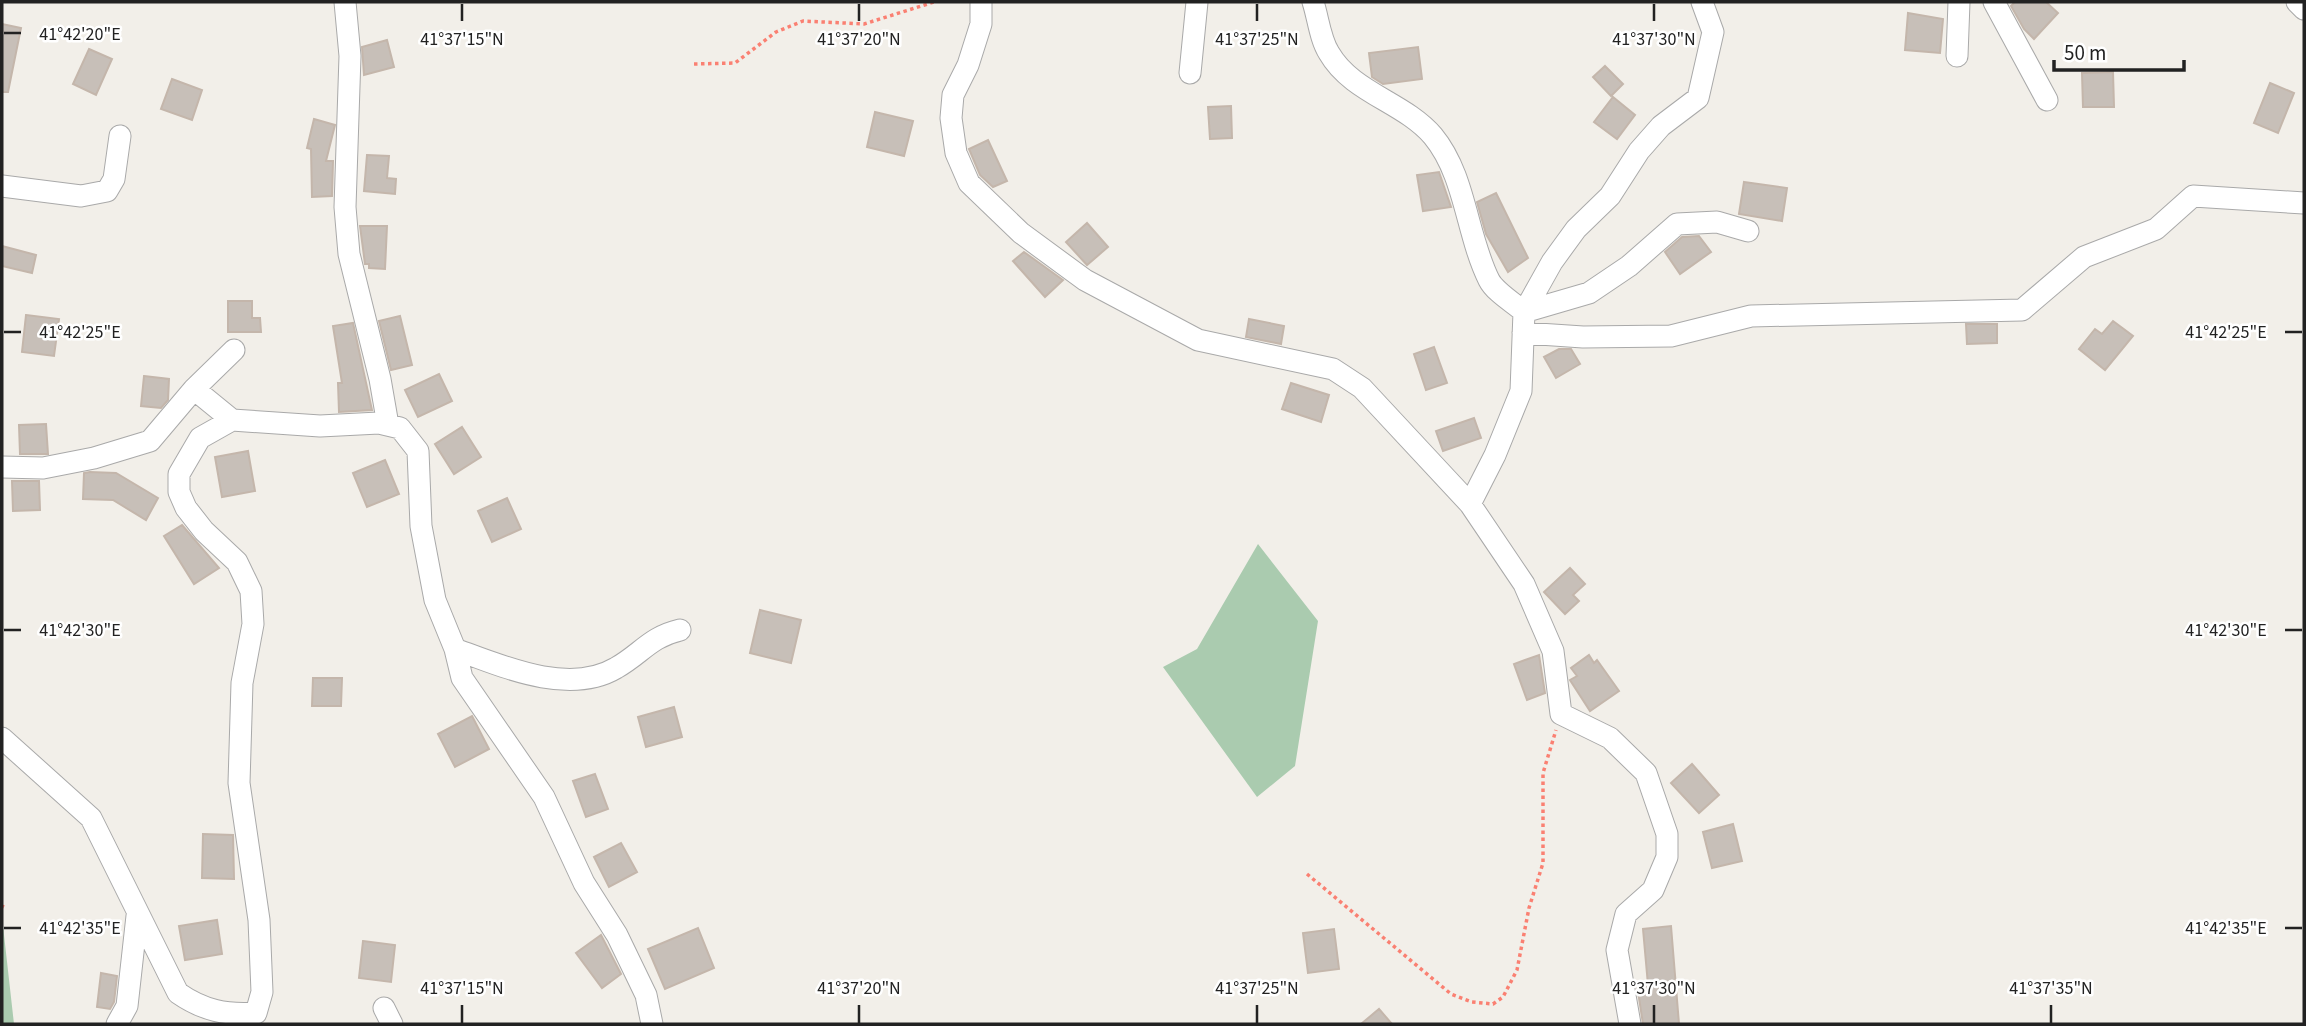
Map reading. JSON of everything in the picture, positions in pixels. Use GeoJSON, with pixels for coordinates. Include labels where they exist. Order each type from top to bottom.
{"type":"FeatureCollection","features":[{"type":"Feature","properties":{"kind":"street"},"geometry":{"type":"LineString","coordinates":[[345,2],[350,57],[345,207],[349,254],[380,379],[388,425]]}},
{"type":"Feature","properties":{"kind":"street"},"geometry":{"type":"LineString","coordinates":[[981,2],[981,24],[968,65],[953,95],[951,118],[956,153],[969,183],[1021,233],[1085,280],[1198,340],[1333,369],[1362,388],[1470,503],[1524,584],[1553,651],[1561,714],[1610,738],[1646,773],[1667,834],[1667,858],[1653,890],[1626,914],[1617,950],[1630,1024]]}},
{"type":"Feature","properties":{"kind":"street"},"geometry":{"type":"LineString","coordinates":[[1189,73],[1197,2]]}},
{"type":"Feature","properties":{"kind":"street"},"geometry":{"type":"LineString","coordinates":[[1313,2],[1329,53],[1361,87],[1395,106],[1432,134],[1452,164],[1470,227],[1490,282],[1524,323],[1583,337],[1671,336],[1751,316],[2022,310],[2084,257],[2156,229],[2193,196],[2304,203]]}},
{"type":"Feature","properties":{"kind":"street"},"geometry":{"type":"LineString","coordinates":[[1470,503],[1495,455],[1521,391],[1524,323],[1568,240],[1610,196],[1639,151],[1661,126],[1698,98],[1713,32],[1702,2]]}},
{"type":"Feature","properties":{"kind":"street"},"geometry":{"type":"LineString","coordinates":[[1957,56],[1959,2]]}},
{"type":"Feature","properties":{"kind":"street"},"geometry":{"type":"LineString","coordinates":[[1994,2],[2047,100]]}},
{"type":"Feature","properties":{"kind":"street"},"geometry":{"type":"LineString","coordinates":[[2297,2],[2304,9]]}},
{"type":"Feature","properties":{"kind":"street"},"geometry":{"type":"LineString","coordinates":[[2,186],[81,196],[107,191],[114,179],[120,136]]}},
{"type":"Feature","properties":{"kind":"street"},"geometry":{"type":"LineString","coordinates":[[1524,323],[1589,293],[1629,266],[1677,224],[1717,222],[1748,231]]}},
{"type":"Feature","properties":{"kind":"street"},"geometry":{"type":"LineString","coordinates":[[2,467],[43,468],[94,458],[150,441],[194,389],[234,350]]}},
{"type":"Feature","properties":{"kind":"street"},"geometry":{"type":"LineString","coordinates":[[194,389],[232,420]]}},
{"type":"Feature","properties":{"kind":"street"},"geometry":{"type":"LineString","coordinates":[[2,738],[91,818],[114,860],[137,916],[178,993],[195,1004],[218,1013],[261,1019],[259,920],[239,783],[242,683],[253,624],[251,591],[237,562],[204,531],[186,509],[179,492],[179,474],[200,438],[232,420],[320,426],[388,425],[400,428],[418,451],[422,526],[435,600],[455,649],[462,678],[544,797],[584,883],[617,935],[646,995],[652,1024]]}},
{"type":"Feature","properties":{"kind":"street"},"geometry":{"type":"LineString","coordinates":[[455,649],[531,676],[589,678],[615,669],[660,635],[680,630]]}},
{"type":"Feature","properties":{"kind":"street"},"geometry":{"type":"LineString","coordinates":[[125,1018],[137,916]]}},
{"type":"Feature","properties":{"kind":"path"},"geometry":{"type":"LineString","coordinates":[[694,64],[735,63],[776,32],[803,22],[864,24],[934,2]]}},
{"type":"Feature","properties":{"kind":"path"},"geometry":{"type":"LineString","coordinates":[[1307,874],[1451,994],[1472,1002],[1493,1004],[1503,997],[1517,970],[1529,908],[1537,890],[1544,841],[1543,773],[1561,714]]}},
{"type":"Feature","properties":{"kind":"green space"},"geometry":{"type":"Polygon","coordinates":[[[1258,544],[1318,621],[1295,766],[1257,797],[1163,667],[1197,649],[1258,544]]]}},
{"type":"Feature","properties":{"kind":"green space"},"geometry":{"type":"Polygon","coordinates":[[[2,917],[14,1024],[2,1024],[2,917]]]}},
{"type":"Feature","properties":{"kind":"building"},"geometry":{"type":"Polygon","coordinates":[[[2015,2],[2046,2],[2058,13],[2034,39],[2024,29],[2011,6],[2015,2]]]}},
{"type":"Feature","properties":{"kind":"building"},"geometry":{"type":"Polygon","coordinates":[[[1908,13],[1943,19],[1940,53],[1905,50],[1908,13]]]}},
{"type":"Feature","properties":{"kind":"building"},"geometry":{"type":"Polygon","coordinates":[[[2,24],[21,28],[8,92],[2,92],[2,24]]]}},
{"type":"Feature","properties":{"kind":"building"},"geometry":{"type":"Polygon","coordinates":[[[387,40],[394,67],[364,75],[362,47],[387,40]]]}},
{"type":"Feature","properties":{"kind":"building"},"geometry":{"type":"Polygon","coordinates":[[[1418,47],[1422,79],[1383,84],[1372,77],[1369,53],[1418,47]]]}},
{"type":"Feature","properties":{"kind":"building"},"geometry":{"type":"Polygon","coordinates":[[[89,49],[112,59],[96,95],[73,84],[89,49]]]}},
{"type":"Feature","properties":{"kind":"building"},"geometry":{"type":"Polygon","coordinates":[[[1605,66],[1623,84],[1611,96],[1593,77],[1605,66]]]}},
{"type":"Feature","properties":{"kind":"building"},"geometry":{"type":"Polygon","coordinates":[[[2113,72],[2114,107],[2083,107],[2082,73],[2113,72]]]}},
{"type":"Feature","properties":{"kind":"building"},"geometry":{"type":"Polygon","coordinates":[[[172,79],[202,90],[192,120],[161,109],[172,79]]]}},
{"type":"Feature","properties":{"kind":"building"},"geometry":{"type":"Polygon","coordinates":[[[2270,83],[2294,93],[2278,133],[2254,123],[2270,83]]]}},
{"type":"Feature","properties":{"kind":"building"},"geometry":{"type":"Polygon","coordinates":[[[1613,97],[1635,115],[1617,139],[1594,122],[1613,97]]]}},
{"type":"Feature","properties":{"kind":"building"},"geometry":{"type":"Polygon","coordinates":[[[1231,106],[1232,138],[1210,139],[1208,107],[1231,106]]]}},
{"type":"Feature","properties":{"kind":"building"},"geometry":{"type":"Polygon","coordinates":[[[875,112],[913,121],[904,156],[867,147],[875,112]]]}},
{"type":"Feature","properties":{"kind":"building"},"geometry":{"type":"Polygon","coordinates":[[[314,119],[335,125],[326,161],[333,161],[332,196],[312,197],[311,149],[307,148],[314,119]]]}},
{"type":"Feature","properties":{"kind":"building"},"geometry":{"type":"Polygon","coordinates":[[[988,140],[1007,181],[993,187],[980,175],[969,149],[988,140]]]}},
{"type":"Feature","properties":{"kind":"building"},"geometry":{"type":"Polygon","coordinates":[[[367,155],[389,156],[387,178],[396,179],[395,194],[364,191],[367,155]]]}},
{"type":"Feature","properties":{"kind":"building"},"geometry":{"type":"Polygon","coordinates":[[[1439,172],[1451,207],[1423,211],[1417,175],[1439,172]]]}},
{"type":"Feature","properties":{"kind":"building"},"geometry":{"type":"Polygon","coordinates":[[[1744,182],[1787,188],[1782,221],[1739,214],[1744,182]]]}},
{"type":"Feature","properties":{"kind":"building"},"geometry":{"type":"Polygon","coordinates":[[[1496,193],[1528,258],[1508,272],[1486,234],[1477,202],[1496,193]]]}},
{"type":"Feature","properties":{"kind":"building"},"geometry":{"type":"Polygon","coordinates":[[[1087,223],[1108,247],[1087,265],[1066,242],[1087,223]]]}},
{"type":"Feature","properties":{"kind":"building"},"geometry":{"type":"Polygon","coordinates":[[[360,226],[387,226],[385,269],[369,268],[369,264],[365,264],[360,226]]]}},
{"type":"Feature","properties":{"kind":"building"},"geometry":{"type":"Polygon","coordinates":[[[1699,236],[1711,252],[1680,274],[1665,252],[1682,237],[1699,236]]]}},
{"type":"Feature","properties":{"kind":"building"},"geometry":{"type":"Polygon","coordinates":[[[2,246],[36,255],[32,273],[2,266],[2,246]]]}},
{"type":"Feature","properties":{"kind":"building"},"geometry":{"type":"Polygon","coordinates":[[[1024,252],[1063,280],[1045,297],[1013,261],[1024,252]]]}},
{"type":"Feature","properties":{"kind":"building"},"geometry":{"type":"Polygon","coordinates":[[[228,301],[252,301],[252,318],[260,318],[261,332],[228,332],[228,301]]]}},
{"type":"Feature","properties":{"kind":"building"},"geometry":{"type":"Polygon","coordinates":[[[26,315],[59,319],[54,356],[22,352],[26,315]]]}},
{"type":"Feature","properties":{"kind":"building"},"geometry":{"type":"Polygon","coordinates":[[[400,316],[412,365],[391,370],[379,321],[400,316]]]}},
{"type":"Feature","properties":{"kind":"building"},"geometry":{"type":"Polygon","coordinates":[[[1249,319],[1284,326],[1281,344],[1246,337],[1249,319]]]}},
{"type":"Feature","properties":{"kind":"building"},"geometry":{"type":"Polygon","coordinates":[[[2113,321],[2133,336],[2105,370],[2079,349],[2095,329],[2102,334],[2113,321]]]}},
{"type":"Feature","properties":{"kind":"building"},"geometry":{"type":"Polygon","coordinates":[[[353,323],[372,410],[339,412],[338,383],[342,383],[333,326],[353,323]]]}},
{"type":"Feature","properties":{"kind":"building"},"geometry":{"type":"Polygon","coordinates":[[[1966,324],[1997,324],[1997,343],[1967,344],[1966,324]]]}},
{"type":"Feature","properties":{"kind":"building"},"geometry":{"type":"Polygon","coordinates":[[[1434,347],[1447,383],[1426,390],[1414,354],[1434,347]]]}},
{"type":"Feature","properties":{"kind":"building"},"geometry":{"type":"Polygon","coordinates":[[[1559,349],[1571,349],[1580,364],[1556,378],[1544,357],[1559,349]]]}},
{"type":"Feature","properties":{"kind":"building"},"geometry":{"type":"Polygon","coordinates":[[[439,374],[452,401],[418,417],[405,390],[439,374]]]}},
{"type":"Feature","properties":{"kind":"building"},"geometry":{"type":"Polygon","coordinates":[[[144,376],[169,379],[168,400],[161,408],[141,406],[144,376]]]}},
{"type":"Feature","properties":{"kind":"building"},"geometry":{"type":"Polygon","coordinates":[[[1291,383],[1329,395],[1321,422],[1282,409],[1291,383]]]}},
{"type":"Feature","properties":{"kind":"building"},"geometry":{"type":"Polygon","coordinates":[[[1474,418],[1481,438],[1443,451],[1436,431],[1474,418]]]}},
{"type":"Feature","properties":{"kind":"building"},"geometry":{"type":"Polygon","coordinates":[[[46,424],[48,454],[20,454],[19,425],[46,424]]]}},
{"type":"Feature","properties":{"kind":"building"},"geometry":{"type":"Polygon","coordinates":[[[462,427],[481,457],[454,474],[435,444],[462,427]]]}},
{"type":"Feature","properties":{"kind":"building"},"geometry":{"type":"Polygon","coordinates":[[[248,451],[255,491],[222,497],[215,457],[248,451]]]}},
{"type":"Feature","properties":{"kind":"building"},"geometry":{"type":"Polygon","coordinates":[[[385,460],[399,494],[367,507],[353,473],[385,460]]]}},
{"type":"Feature","properties":{"kind":"building"},"geometry":{"type":"Polygon","coordinates":[[[84,473],[116,473],[158,498],[146,520],[113,500],[83,499],[84,473]]]}},
{"type":"Feature","properties":{"kind":"building"},"geometry":{"type":"Polygon","coordinates":[[[12,481],[39,481],[40,510],[13,511],[12,481]]]}},
{"type":"Feature","properties":{"kind":"building"},"geometry":{"type":"Polygon","coordinates":[[[507,498],[521,529],[492,542],[478,511],[507,498]]]}},
{"type":"Feature","properties":{"kind":"building"},"geometry":{"type":"Polygon","coordinates":[[[182,525],[219,568],[194,584],[164,536],[182,525]]]}},
{"type":"Feature","properties":{"kind":"building"},"geometry":{"type":"Polygon","coordinates":[[[1570,568],[1585,584],[1573,595],[1579,601],[1565,614],[1544,592],[1570,568]]]}},
{"type":"Feature","properties":{"kind":"building"},"geometry":{"type":"Polygon","coordinates":[[[760,610],[801,620],[791,663],[750,653],[760,610]]]}},
{"type":"Feature","properties":{"kind":"building"},"geometry":{"type":"Polygon","coordinates":[[[1539,655],[1545,693],[1527,700],[1514,664],[1539,655]]]}},
{"type":"Feature","properties":{"kind":"building"},"geometry":{"type":"Polygon","coordinates":[[[1589,655],[1594,663],[1597,660],[1619,691],[1590,711],[1570,680],[1577,676],[1571,668],[1589,655]]]}},
{"type":"Feature","properties":{"kind":"building"},"geometry":{"type":"Polygon","coordinates":[[[313,678],[342,678],[341,706],[312,706],[313,678]]]}},
{"type":"Feature","properties":{"kind":"building"},"geometry":{"type":"Polygon","coordinates":[[[674,707],[682,737],[646,747],[638,717],[674,707]]]}},
{"type":"Feature","properties":{"kind":"building"},"geometry":{"type":"Polygon","coordinates":[[[472,716],[489,749],[455,767],[438,734],[472,716]]]}},
{"type":"Feature","properties":{"kind":"building"},"geometry":{"type":"Polygon","coordinates":[[[1692,764],[1719,795],[1699,813],[1671,783],[1692,764]]]}},
{"type":"Feature","properties":{"kind":"building"},"geometry":{"type":"Polygon","coordinates":[[[595,774],[608,809],[586,817],[573,781],[595,774]]]}},
{"type":"Feature","properties":{"kind":"building"},"geometry":{"type":"Polygon","coordinates":[[[1733,824],[1742,861],[1712,868],[1703,832],[1733,824]]]}},
{"type":"Feature","properties":{"kind":"building"},"geometry":{"type":"Polygon","coordinates":[[[203,834],[233,835],[234,879],[202,878],[203,834]]]}},
{"type":"Feature","properties":{"kind":"building"},"geometry":{"type":"Polygon","coordinates":[[[621,843],[637,872],[609,887],[594,857],[621,843]]]}},
{"type":"Feature","properties":{"kind":"building"},"geometry":{"type":"Polygon","coordinates":[[[217,920],[222,954],[185,960],[179,926],[217,920]]]}},
{"type":"Feature","properties":{"kind":"building"},"geometry":{"type":"Polygon","coordinates":[[[1671,926],[1679,1024],[1643,1024],[1637,985],[1648,985],[1643,929],[1671,926]]]}},
{"type":"Feature","properties":{"kind":"building"},"geometry":{"type":"Polygon","coordinates":[[[698,928],[714,968],[665,989],[648,949],[698,928]]]}},
{"type":"Feature","properties":{"kind":"building"},"geometry":{"type":"Polygon","coordinates":[[[1334,929],[1339,969],[1308,973],[1303,933],[1334,929]]]}},
{"type":"Feature","properties":{"kind":"building"},"geometry":{"type":"Polygon","coordinates":[[[601,935],[621,974],[602,988],[576,953],[601,935]]]}},
{"type":"Feature","properties":{"kind":"building"},"geometry":{"type":"Polygon","coordinates":[[[363,941],[395,945],[391,982],[359,978],[363,941]]]}},
{"type":"Feature","properties":{"kind":"building"},"geometry":{"type":"Polygon","coordinates":[[[101,973],[117,976],[114,1002],[110,1009],[97,1007],[101,973]]]}},
{"type":"Feature","properties":{"kind":"building"},"geometry":{"type":"Polygon","coordinates":[[[1379,1009],[1392,1024],[1361,1024],[1379,1009]]]}}]}
